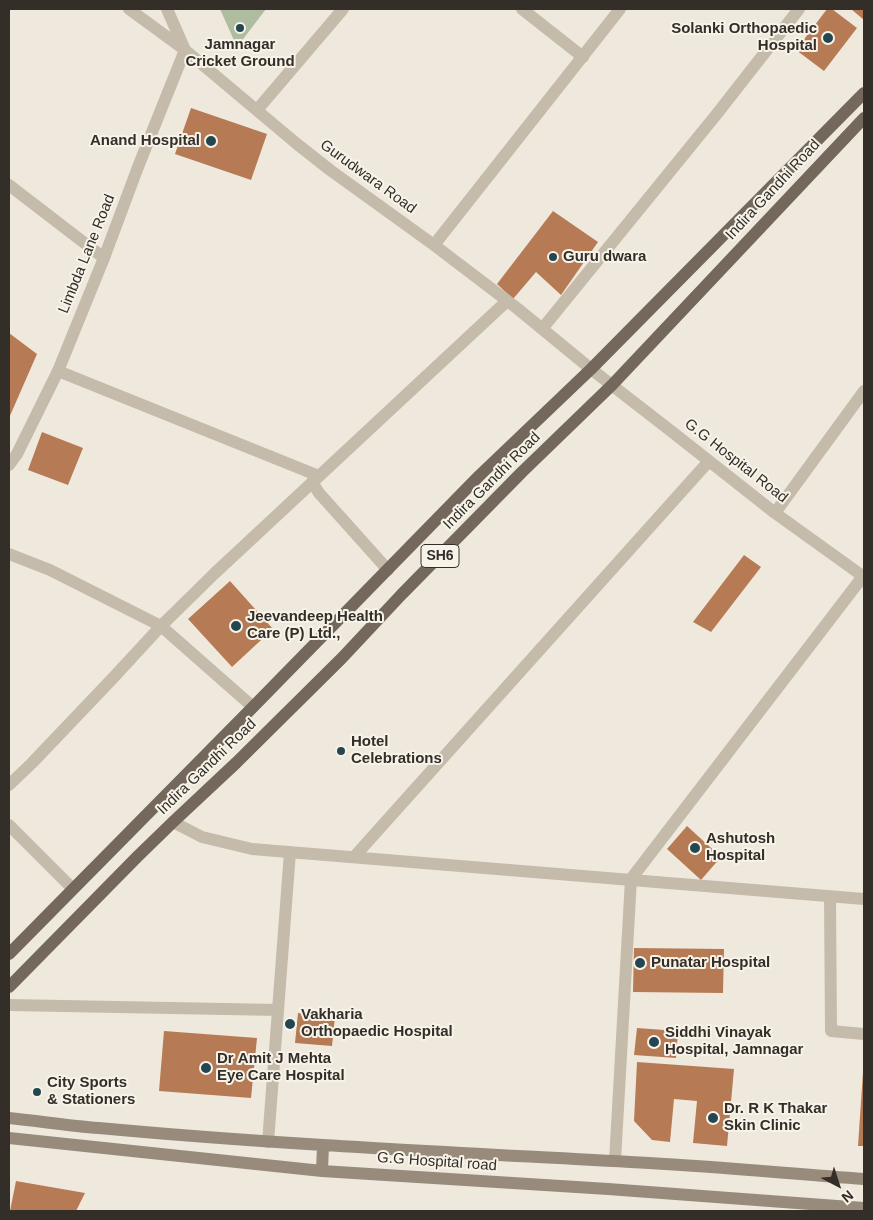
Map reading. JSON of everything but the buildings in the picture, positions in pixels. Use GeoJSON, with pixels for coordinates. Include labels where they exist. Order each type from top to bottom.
{"type":"FeatureCollection","features":[{"type":"Feature","properties":{"kind":"main road","name":"Indira Gandhi Road"},"geometry":{"type":"LineString","coordinates":[[9,954],[479,476],[591,369],[864,93]]}},
{"type":"Feature","properties":{"kind":"main road","name":"Indira Gandhi Road"},"geometry":{"type":"LineString","coordinates":[[9,988],[173,822],[236,763],[342,658],[522,472],[612,385],[864,118]]}},
{"type":"Feature","properties":{"kind":"main road","name":"G.G Hospital road"},"geometry":{"type":"LineString","coordinates":[[9,1118],[97,1128],[268,1142],[615,1161],[864,1179]]}},
{"type":"Feature","properties":{"kind":"main road","name":"G.G Hospital road"},"geometry":{"type":"LineString","coordinates":[[9,1138],[322,1171],[608,1189],[864,1208]]}},
{"type":"Feature","properties":{"kind":"main road"},"geometry":{"type":"LineString","coordinates":[[322,1171],[323,1145]]}},
{"type":"Feature","properties":{"kind":"street","name":"Gurudwara Road"},"geometry":{"type":"LineString","coordinates":[[129,9],[185,50],[330,170],[434,245],[542,328],[591,369]]}},
{"type":"Feature","properties":{"kind":"street"},"geometry":{"type":"LineString","coordinates":[[167,9],[185,50]]}},
{"type":"Feature","properties":{"kind":"street"},"geometry":{"type":"LineString","coordinates":[[257,110],[343,9]]}},
{"type":"Feature","properties":{"kind":"street"},"geometry":{"type":"LineString","coordinates":[[522,9],[583,57]]}},
{"type":"Feature","properties":{"kind":"street"},"geometry":{"type":"LineString","coordinates":[[434,245],[619,9]]}},
{"type":"Feature","properties":{"kind":"street"},"geometry":{"type":"LineString","coordinates":[[542,328],[716,115],[799,9]]}},
{"type":"Feature","properties":{"kind":"street","name":"Limbda Lane Road"},"geometry":{"type":"LineString","coordinates":[[9,465],[13,451],[58,371],[185,50]]}},
{"type":"Feature","properties":{"kind":"street"},"geometry":{"type":"LineString","coordinates":[[9,187],[104,258]]}},
{"type":"Feature","properties":{"kind":"street"},"geometry":{"type":"LineString","coordinates":[[9,785],[161,626],[215,573],[506,301]]}},
{"type":"Feature","properties":{"kind":"street","name":"G.G Hospital Road"},"geometry":{"type":"LineString","coordinates":[[591,369],[774,513],[864,576]]}},
{"type":"Feature","properties":{"kind":"street"},"geometry":{"type":"LineString","coordinates":[[58,371],[316,479]]}},
{"type":"Feature","properties":{"kind":"street"},"geometry":{"type":"LineString","coordinates":[[774,513],[864,391]]}},
{"type":"Feature","properties":{"kind":"street"},"geometry":{"type":"LineString","coordinates":[[354,857],[709,461]]}},
{"type":"Feature","properties":{"kind":"street"},"geometry":{"type":"LineString","coordinates":[[316,479],[319,493],[388,570]]}},
{"type":"Feature","properties":{"kind":"street"},"geometry":{"type":"LineString","coordinates":[[9,554],[50,570],[161,626],[253,707]]}},
{"type":"Feature","properties":{"kind":"street"},"geometry":{"type":"LineString","coordinates":[[615,1161],[631,879],[864,576]]}},
{"type":"Feature","properties":{"kind":"street"},"geometry":{"type":"LineString","coordinates":[[173,822],[202,837],[252,849],[864,898]]}},
{"type":"Feature","properties":{"kind":"street"},"geometry":{"type":"LineString","coordinates":[[9,825],[73,889]]}},
{"type":"Feature","properties":{"kind":"street"},"geometry":{"type":"LineString","coordinates":[[268,1142],[290,852]]}},
{"type":"Feature","properties":{"kind":"street"},"geometry":{"type":"LineString","coordinates":[[830,896],[831,1031],[864,1034]]}},
{"type":"Feature","properties":{"kind":"street"},"geometry":{"type":"LineString","coordinates":[[9,1005],[278,1010]]}},
{"type":"Feature","properties":{"kind":"green space","name":"Jamnagar Cricket Ground"},"geometry":{"type":"Polygon","coordinates":[[[220,9],[266,9],[237,47],[220,9]]]}},
{"type":"Feature","properties":{"kind":"place","name":"Jamnagar Cricket Ground"},"geometry":{"type":"Point","coordinates":[240,28]}},
{"type":"Feature","properties":{"kind":"place","name":"Solanki Orthopaedic Hospital"},"geometry":{"type":"Point","coordinates":[828,38]}},
{"type":"Feature","properties":{"kind":"place","name":"Anand Hospital"},"geometry":{"type":"Point","coordinates":[211,141]}},
{"type":"Feature","properties":{"kind":"place","name":"Guru dwara"},"geometry":{"type":"Point","coordinates":[553,257]}},
{"type":"Feature","properties":{"kind":"place","name":"Jeevandeep Health Care (P) Ltd.,"},"geometry":{"type":"Point","coordinates":[236,626]}},
{"type":"Feature","properties":{"kind":"place","name":"Hotel Celebrations"},"geometry":{"type":"Point","coordinates":[341,751]}},
{"type":"Feature","properties":{"kind":"place","name":"Ashutosh Hospital"},"geometry":{"type":"Point","coordinates":[695,848]}},
{"type":"Feature","properties":{"kind":"place","name":"Punatar Hospital"},"geometry":{"type":"Point","coordinates":[640,963]}},
{"type":"Feature","properties":{"kind":"place","name":"Vakharia Orthopaedic Hospital"},"geometry":{"type":"Point","coordinates":[290,1024]}},
{"type":"Feature","properties":{"kind":"place","name":"Siddhi Vinayak Hospital, Jamnagar"},"geometry":{"type":"Point","coordinates":[654,1042]}},
{"type":"Feature","properties":{"kind":"place","name":"Dr Amit J Mehta Eye Care Hospital"},"geometry":{"type":"Point","coordinates":[206,1068]}},
{"type":"Feature","properties":{"kind":"place","name":"City Sports & Stationers"},"geometry":{"type":"Point","coordinates":[37,1092]}},
{"type":"Feature","properties":{"kind":"place","name":"Dr. R K Thakar Skin Clinic"},"geometry":{"type":"Point","coordinates":[713,1118]}}]}
